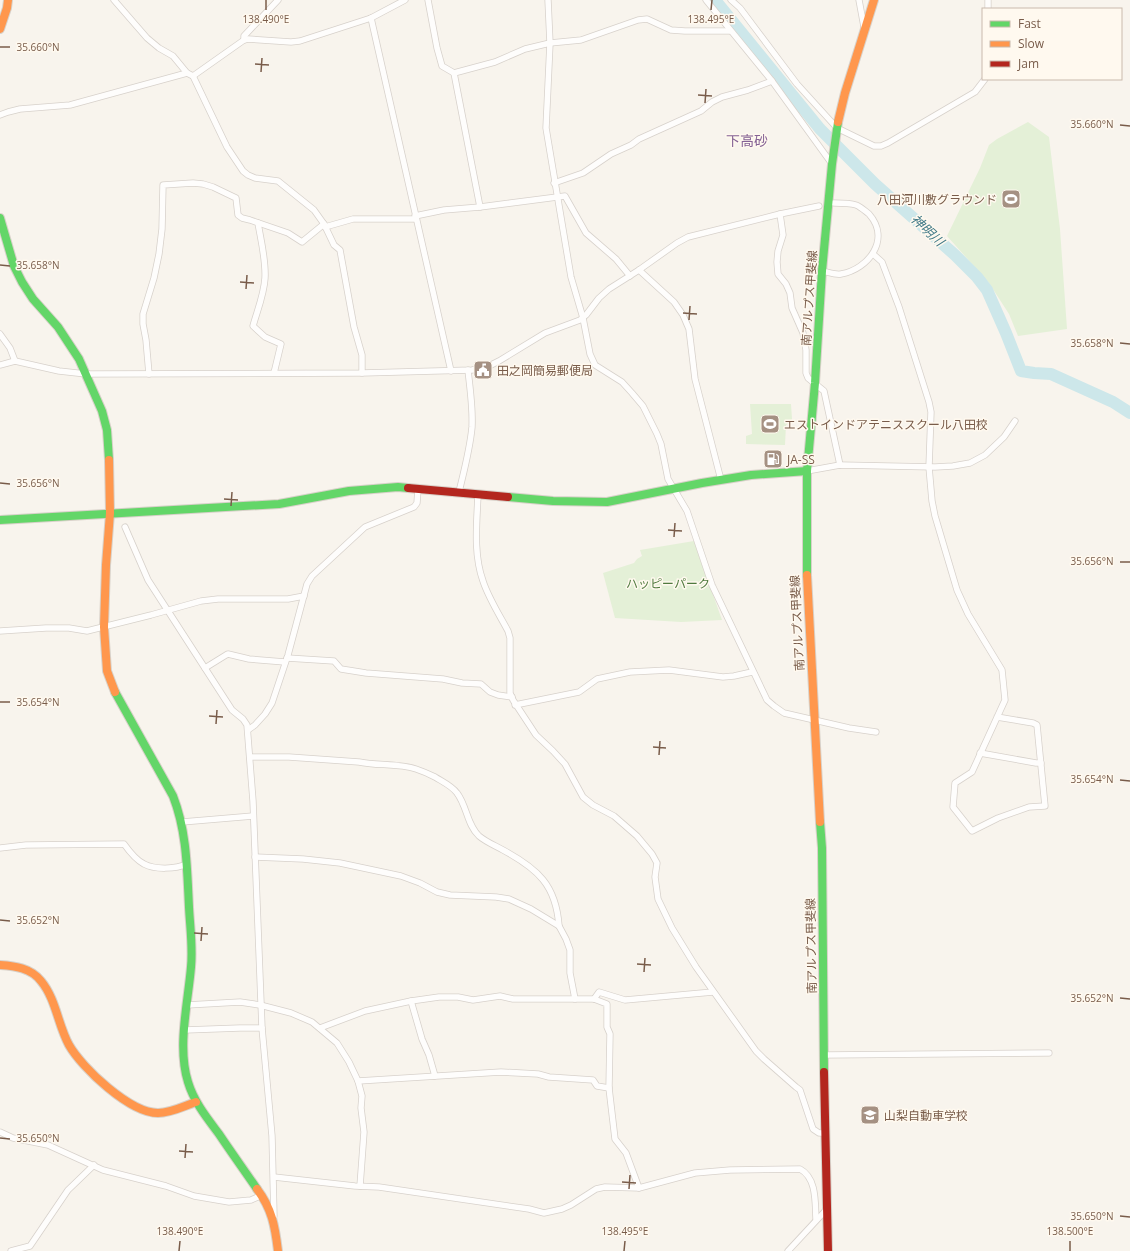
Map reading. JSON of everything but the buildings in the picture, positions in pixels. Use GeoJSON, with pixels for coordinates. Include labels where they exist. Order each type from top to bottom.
{"type":"FeatureCollection","features":[{"type":"Feature","properties":{"kind":"street"},"geometry":{"type":"LineString","coordinates":[[0,29],[8,0]]}},
{"type":"Feature","properties":{"kind":"street"},"geometry":{"type":"LineString","coordinates":[[114,0],[147,38],[159,48],[173,56],[187,73],[193,76],[227,147],[243,171],[255,178],[278,182],[314,210],[324,225],[334,245],[340,250],[354,327],[362,355],[362,372]]}},
{"type":"Feature","properties":{"kind":"street"},"geometry":{"type":"LineString","coordinates":[[244,40],[244,36],[278,0]]}},
{"type":"Feature","properties":{"kind":"street"},"geometry":{"type":"LineString","coordinates":[[193,76],[244,40],[300,41],[371,18],[405,0]]}},
{"type":"Feature","properties":{"kind":"street"},"geometry":{"type":"LineString","coordinates":[[428,0],[442,66],[454,73],[495,62],[525,49],[550,43],[581,40],[647,19],[671,30],[730,31]]}},
{"type":"Feature","properties":{"kind":"street"},"geometry":{"type":"LineString","coordinates":[[548,0],[550,43],[546,128],[554,183],[571,277],[583,318],[590,354],[595,365],[622,382],[643,406],[661,444],[668,479],[686,512],[712,585],[752,672],[767,700],[784,713],[849,728],[876,732]]}},
{"type":"Feature","properties":{"kind":"street"},"geometry":{"type":"LineString","coordinates":[[706,0],[772,81],[832,164]]}},
{"type":"Feature","properties":{"kind":"street"},"geometry":{"type":"LineString","coordinates":[[731,0],[740,8],[797,84],[837,130],[874,146],[881,146],[976,92],[984,80]]}},
{"type":"Feature","properties":{"kind":"street"},"geometry":{"type":"LineString","coordinates":[[859,0],[865,29]]}},
{"type":"Feature","properties":{"kind":"street","name":"南アルプス甲斐線"},"geometry":{"type":"LineString","coordinates":[[828,1251],[825,1133],[822,848],[806,554],[807,471],[815,383],[822,271],[832,164],[837,130],[845,93],[874,0]]}},
{"type":"Feature","properties":{"kind":"street"},"geometry":{"type":"LineString","coordinates":[[371,18],[451,371]]}},
{"type":"Feature","properties":{"kind":"street"},"geometry":{"type":"LineString","coordinates":[[0,115],[20,109],[70,105],[187,73]]}},
{"type":"Feature","properties":{"kind":"street"},"geometry":{"type":"LineString","coordinates":[[454,73],[480,207]]}},
{"type":"Feature","properties":{"kind":"street"},"geometry":{"type":"LineString","coordinates":[[554,183],[583,173],[611,154],[631,146],[638,139],[701,111],[712,102],[722,97],[748,90],[772,81]]}},
{"type":"Feature","properties":{"kind":"street"},"geometry":{"type":"LineString","coordinates":[[149,374],[143,314],[154,278],[159,254],[162,228],[163,185],[193,183],[213,187],[236,198],[238,215],[242,218],[288,233],[302,242],[324,225],[353,219],[415,217],[444,210],[565,196],[586,233],[616,259],[630,276]]}},
{"type":"Feature","properties":{"kind":"street"},"geometry":{"type":"LineString","coordinates":[[822,271],[839,274],[853,270],[864,264],[873,254],[876,247],[877,234],[873,219],[856,205],[834,203]]}},
{"type":"Feature","properties":{"kind":"street"},"geometry":{"type":"LineString","coordinates":[[0,365],[15,361],[59,371],[86,374],[451,371],[487,367],[499,362],[545,333],[583,318],[599,298],[677,243],[688,237],[780,214],[820,206]]}},
{"type":"Feature","properties":{"kind":"street"},"geometry":{"type":"LineString","coordinates":[[780,214],[783,235],[778,251],[778,274],[786,284],[790,293],[792,308],[803,333],[806,350],[806,373],[808,378],[824,390],[840,465]]}},
{"type":"Feature","properties":{"kind":"street"},"geometry":{"type":"LineString","coordinates":[[0,218],[14,266],[22,282],[71,345],[86,374],[102,411],[107,430],[110,460],[110,513],[106,565],[104,627],[106,671],[116,695],[173,796],[178,806],[182,822],[187,864],[191,946],[191,964],[184,1049],[186,1076],[196,1102],[262,1195],[271,1212],[274,1222]]}},
{"type":"Feature","properties":{"kind":"street"},"geometry":{"type":"LineString","coordinates":[[258,223],[265,268],[265,278],[264,288],[253,326],[265,338],[281,344],[274,373]]}},
{"type":"Feature","properties":{"kind":"street"},"geometry":{"type":"LineString","coordinates":[[873,254],[882,262],[929,402],[931,412],[929,467],[932,501],[957,590],[968,614],[1002,670],[1005,700],[997,716],[980,753],[972,772],[955,783],[953,804],[955,811],[972,831],[998,818],[1029,807],[1045,806],[1037,725],[997,716]]}},
{"type":"Feature","properties":{"kind":"street"},"geometry":{"type":"LineString","coordinates":[[639,270],[674,302],[683,315],[689,329],[695,379],[721,480]]}},
{"type":"Feature","properties":{"kind":"street"},"geometry":{"type":"LineString","coordinates":[[0,334],[10,348],[15,361]]}},
{"type":"Feature","properties":{"kind":"street"},"geometry":{"type":"LineString","coordinates":[[459,492],[472,427],[472,406],[468,370]]}},
{"type":"Feature","properties":{"kind":"street"},"geometry":{"type":"LineString","coordinates":[[0,520],[279,504],[353,490],[398,487],[552,501],[607,502],[721,480],[774,473],[807,471],[840,465],[929,467],[953,466],[970,463],[981,458],[1004,438],[1015,421]]}},
{"type":"Feature","properties":{"kind":"street"},"geometry":{"type":"LineString","coordinates":[[248,730],[255,725],[272,704],[307,584],[312,576],[365,527],[414,508],[417,503],[418,489]]}},
{"type":"Feature","properties":{"kind":"street"},"geometry":{"type":"LineString","coordinates":[[478,494],[476,541],[482,581],[508,631],[510,638],[510,693],[515,705],[536,735],[564,764],[584,797],[593,805],[614,816],[637,836],[652,854],[657,863],[654,877],[658,900],[681,944],[713,992],[756,1051],[800,1090],[813,1129],[819,1133],[825,1133]]}},
{"type":"Feature","properties":{"kind":"street"},"geometry":{"type":"LineString","coordinates":[[125,527],[148,580],[232,710],[244,719],[248,730],[254,816],[260,1005],[272,1136],[274,1222],[278,1251]]}},
{"type":"Feature","properties":{"kind":"street"},"geometry":{"type":"LineString","coordinates":[[0,631],[68,628],[86,631],[200,601],[218,599],[288,598],[304,596]]}},
{"type":"Feature","properties":{"kind":"street"},"geometry":{"type":"LineString","coordinates":[[205,668],[228,654],[249,659],[334,661],[341,669],[373,674],[443,679],[462,683],[481,684],[490,692],[512,697]]}},
{"type":"Feature","properties":{"kind":"street"},"geometry":{"type":"LineString","coordinates":[[515,705],[579,692],[597,679],[630,672],[669,670],[723,678],[752,672]]}},
{"type":"Feature","properties":{"kind":"street"},"geometry":{"type":"LineString","coordinates":[[980,753],[1036,763],[1041,762]]}},
{"type":"Feature","properties":{"kind":"street"},"geometry":{"type":"LineString","coordinates":[[250,756],[289,757],[395,765],[415,768],[450,785],[458,794],[470,824],[479,836],[531,867],[545,882],[553,896],[558,910],[558,926]]}},
{"type":"Feature","properties":{"kind":"street"},"geometry":{"type":"LineString","coordinates":[[182,822],[254,816]]}},
{"type":"Feature","properties":{"kind":"street"},"geometry":{"type":"LineString","coordinates":[[0,848],[26,845],[124,844],[132,854],[144,864],[168,868],[180,867],[187,864]]}},
{"type":"Feature","properties":{"kind":"street"},"geometry":{"type":"LineString","coordinates":[[255,858],[303,859],[340,864],[401,876],[420,883],[437,892],[450,895],[509,899],[531,909],[558,926],[566,939],[570,950],[570,973],[575,999]]}},
{"type":"Feature","properties":{"kind":"street"},"geometry":{"type":"LineString","coordinates":[[0,965],[18,966],[37,976],[44,984],[54,1002],[69,1044],[83,1066],[106,1086],[135,1106],[152,1112],[169,1112],[196,1102]]}},
{"type":"Feature","properties":{"kind":"street"},"geometry":{"type":"LineString","coordinates":[[594,999],[599,992],[625,1000],[713,992]]}},
{"type":"Feature","properties":{"kind":"street"},"geometry":{"type":"LineString","coordinates":[[320,1028],[366,1011],[411,1001],[439,997],[458,997],[473,1000],[500,996],[512,999],[594,999],[607,1004],[607,1027],[610,1034],[609,1088],[615,1139],[626,1153],[639,1188]]}},
{"type":"Feature","properties":{"kind":"street"},"geometry":{"type":"LineString","coordinates":[[411,1001],[435,1076]]}},
{"type":"Feature","properties":{"kind":"street"},"geometry":{"type":"LineString","coordinates":[[187,1005],[240,1002],[260,1005],[291,1013],[312,1022],[336,1043],[349,1062],[358,1081],[362,1096],[361,1108],[364,1132],[360,1186]]}},
{"type":"Feature","properties":{"kind":"street"},"geometry":{"type":"LineString","coordinates":[[185,1030],[262,1028]]}},
{"type":"Feature","properties":{"kind":"street"},"geometry":{"type":"LineString","coordinates":[[824,1054],[1048,1053]]}},
{"type":"Feature","properties":{"kind":"street"},"geometry":{"type":"LineString","coordinates":[[358,1081],[501,1072],[538,1074],[549,1077],[593,1080],[597,1086],[609,1088]]}},
{"type":"Feature","properties":{"kind":"street"},"geometry":{"type":"LineString","coordinates":[[0,1132],[12,1138],[48,1145],[103,1170],[166,1186],[194,1196],[229,1202],[251,1200],[262,1195]]}},
{"type":"Feature","properties":{"kind":"street"},"geometry":{"type":"LineString","coordinates":[[11,1251],[30,1249],[68,1190],[94,1165]]}},
{"type":"Feature","properties":{"kind":"street"},"geometry":{"type":"LineString","coordinates":[[274,1177],[379,1187],[529,1209],[544,1213],[567,1207],[596,1189],[605,1187],[639,1188],[695,1173],[730,1170],[800,1169],[804,1172],[814,1189],[816,1220]]}},
{"type":"Feature","properties":{"kind":"street"},"geometry":{"type":"LineString","coordinates":[[814,1189],[827,1185]]}},
{"type":"Feature","properties":{"kind":"street"},"geometry":{"type":"LineString","coordinates":[[788,1251],[827,1209]]}},
{"type":"Feature","properties":{"kind":"green space","name":"八田河川敷グラウンド"},"geometry":{"type":"Polygon","coordinates":[[[1028,122],[1049,137],[1060,229],[1067,329],[1018,336],[1009,314],[989,283],[947,236],[980,168],[989,145],[1028,122]]]}},
{"type":"Feature","properties":{"kind":"green space","name":"エストインドアテニススクール八田校"},"geometry":{"type":"Polygon","coordinates":[[[750,404],[791,404],[792,419],[790,423],[786,425],[785,445],[746,444],[746,436],[752,434],[750,404]]]}},
{"type":"Feature","properties":{"kind":"green space","name":"ハッピーパーク"},"geometry":{"type":"Polygon","coordinates":[[[694,541],[722,620],[681,622],[615,618],[603,573],[634,563],[642,556],[640,550],[694,541]]]}},
{"type":"Feature","properties":{"kind":"waterway","name":"神明川"},"geometry":{"type":"LineString","coordinates":[[715,0],[820,129],[875,184],[955,255],[977,277],[987,290],[1021,371],[1051,374],[1113,402],[1130,413]]}},
{"type":"Feature","properties":{"kind":"traffic: fast"},"geometry":{"type":"LineString","coordinates":[[807,575],[807,471],[815,383],[822,271],[832,164],[838,122]]}},
{"type":"Feature","properties":{"kind":"traffic: fast"},"geometry":{"type":"LineString","coordinates":[[0,218],[14,266],[22,282],[33,299],[58,327],[79,359],[102,411],[107,430],[109,460]]}},
{"type":"Feature","properties":{"kind":"traffic: fast"},"geometry":{"type":"LineString","coordinates":[[508,497],[553,501],[607,502],[751,475],[807,471]]}},
{"type":"Feature","properties":{"kind":"traffic: fast"},"geometry":{"type":"LineString","coordinates":[[0,520],[279,504],[349,491],[398,487],[408,488]]}},
{"type":"Feature","properties":{"kind":"traffic: fast"},"geometry":{"type":"LineString","coordinates":[[115,692],[173,796],[178,810],[184,837],[192,944],[192,960],[183,1040],[183,1054],[188,1082],[201,1110],[257,1189]]}},
{"type":"Feature","properties":{"kind":"traffic: fast"},"geometry":{"type":"LineString","coordinates":[[820,822],[822,848],[824,1072]]}},
{"type":"Feature","properties":{"kind":"traffic: slow"},"geometry":{"type":"LineString","coordinates":[[0,29],[8,0]]}},
{"type":"Feature","properties":{"kind":"traffic: slow"},"geometry":{"type":"LineString","coordinates":[[838,122],[845,93],[874,0]]}},
{"type":"Feature","properties":{"kind":"traffic: slow"},"geometry":{"type":"LineString","coordinates":[[109,460],[110,513],[106,565],[104,627],[107,671],[115,692]]}},
{"type":"Feature","properties":{"kind":"traffic: slow"},"geometry":{"type":"LineString","coordinates":[[807,575],[820,822]]}},
{"type":"Feature","properties":{"kind":"traffic: slow"},"geometry":{"type":"LineString","coordinates":[[0,965],[28,970],[41,981],[54,1004],[65,1037],[75,1055],[95,1077],[121,1098],[134,1106],[158,1113],[173,1111],[196,1102]]}},
{"type":"Feature","properties":{"kind":"traffic: slow"},"geometry":{"type":"LineString","coordinates":[[257,1189],[262,1196],[272,1218],[278,1251]]}},
{"type":"Feature","properties":{"kind":"traffic: jam"},"geometry":{"type":"LineString","coordinates":[[408,488],[508,497]]}},
{"type":"Feature","properties":{"kind":"traffic: jam"},"geometry":{"type":"LineString","coordinates":[[824,1072],[828,1251]]}},
{"type":"Feature","properties":{"kind":"place","name":"八田河川敷グラウンド"},"geometry":{"type":"Point","coordinates":[1011,199]}},
{"type":"Feature","properties":{"kind":"place","name":"田之岡簡易郵便局"},"geometry":{"type":"Point","coordinates":[483,370]}},
{"type":"Feature","properties":{"kind":"place","name":"エストインドアテニススクール八田校"},"geometry":{"type":"Point","coordinates":[770,424]}},
{"type":"Feature","properties":{"kind":"place","name":"JA-SS"},"geometry":{"type":"Point","coordinates":[773,459]}},
{"type":"Feature","properties":{"kind":"place","name":"山梨自動車学校"},"geometry":{"type":"Point","coordinates":[870,1115]}},
{"type":"Feature","properties":{"kind":"district","name":"下高砂"},"geometry":{"type":"Point","coordinates":[747,140]}}]}
